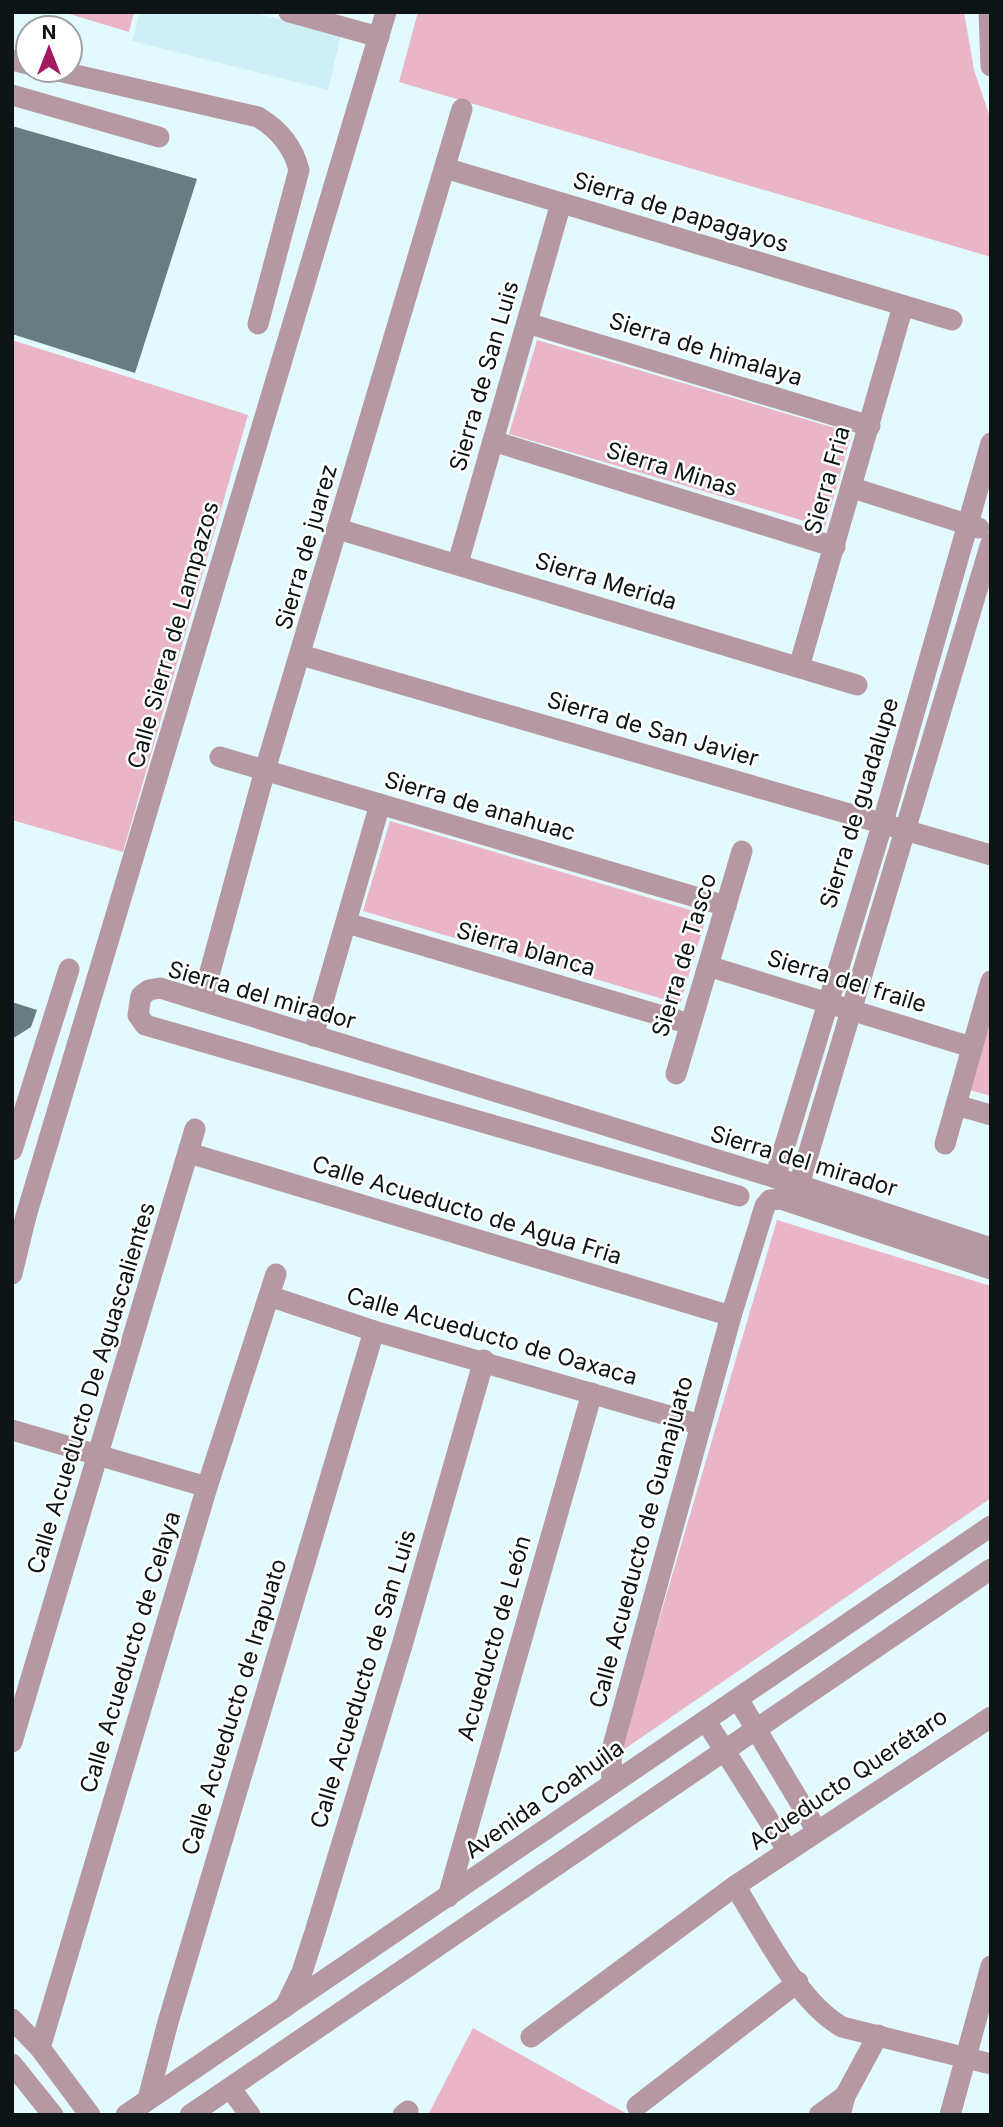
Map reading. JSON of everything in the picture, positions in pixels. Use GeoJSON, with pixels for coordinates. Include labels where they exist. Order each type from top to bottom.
{"type":"FeatureCollection","features":[{"type":"Feature","properties":{"kind":"street"},"geometry":{"type":"LineString","coordinates":[[289,12],[379,37]]}},
{"type":"Feature","properties":{"kind":"street","name":"Calle Sierra de Lampazos"},"geometry":{"type":"LineString","coordinates":[[12,1274],[26,1216],[386,12]]}},
{"type":"Feature","properties":{"kind":"street"},"geometry":{"type":"LineString","coordinates":[[989,12],[991,66]]}},
{"type":"Feature","properties":{"kind":"street"},"geometry":{"type":"LineString","coordinates":[[84,77],[258,117],[280,133],[293,153],[299,170],[258,324]]}},
{"type":"Feature","properties":{"kind":"street"},"geometry":{"type":"LineString","coordinates":[[12,95],[159,137]]}},
{"type":"Feature","properties":{"kind":"street","name":"Sierra de juarez"},"geometry":{"type":"LineString","coordinates":[[202,1001],[265,770],[462,109]]}},
{"type":"Feature","properties":{"kind":"street","name":"Sierra de papagayos"},"geometry":{"type":"LineString","coordinates":[[445,169],[952,320]]}},
{"type":"Feature","properties":{"kind":"street","name":"Sierra de San Luis"},"geometry":{"type":"LineString","coordinates":[[458,563],[561,203]]}},
{"type":"Feature","properties":{"kind":"street","name":"Sierra Fria"},"geometry":{"type":"LineString","coordinates":[[799,667],[853,488],[903,306]]}},
{"type":"Feature","properties":{"kind":"street","name":"Sierra de himalaya"},"geometry":{"type":"LineString","coordinates":[[527,323],[870,426]]}},
{"type":"Feature","properties":{"kind":"street","name":"Sierra Minas"},"geometry":{"type":"LineString","coordinates":[[493,442],[835,547]]}},
{"type":"Feature","properties":{"kind":"street","name":"Sierra de guadalupe"},"geometry":{"type":"LineString","coordinates":[[775,1178],[826,1002],[883,822],[991,443]]}},
{"type":"Feature","properties":{"kind":"street"},"geometry":{"type":"LineString","coordinates":[[853,488],[991,532]]}},
{"type":"Feature","properties":{"kind":"street","name":"Sierra Merida"},"geometry":{"type":"LineString","coordinates":[[338,529],[857,685]]}},
{"type":"Feature","properties":{"kind":"street"},"geometry":{"type":"LineString","coordinates":[[799,1185],[991,543]]}},
{"type":"Feature","properties":{"kind":"street","name":"Sierra de San Javier"},"geometry":{"type":"LineString","coordinates":[[301,655],[991,855]]}},
{"type":"Feature","properties":{"kind":"street","name":"Sierra de anahuac"},"geometry":{"type":"LineString","coordinates":[[220,757],[726,906]]}},
{"type":"Feature","properties":{"kind":"street"},"geometry":{"type":"LineString","coordinates":[[313,1036],[380,804]]}},
{"type":"Feature","properties":{"kind":"street","name":"Sierra de Tasco"},"geometry":{"type":"LineString","coordinates":[[676,1074],[742,851]]}},
{"type":"Feature","properties":{"kind":"street","name":"Sierra blanca"},"geometry":{"type":"LineString","coordinates":[[347,923],[690,1024]]}},
{"type":"Feature","properties":{"kind":"street","name":"Sierra del fraile"},"geometry":{"type":"LineString","coordinates":[[708,966],[971,1047]]}},
{"type":"Feature","properties":{"kind":"street"},"geometry":{"type":"LineString","coordinates":[[12,1150],[69,969]]}},
{"type":"Feature","properties":{"kind":"street"},"geometry":{"type":"LineString","coordinates":[[945,1144],[990,984]]}},
{"type":"Feature","properties":{"kind":"street","name":"Sierra del mirador"},"geometry":{"type":"LineString","coordinates":[[740,1196],[145,1025],[138,1016],[141,996],[149,990],[160,988],[799,1185],[991,1248]]}},
{"type":"Feature","properties":{"kind":"street"},"geometry":{"type":"LineString","coordinates":[[956,1105],[991,1115]]}},
{"type":"Feature","properties":{"kind":"street"},"geometry":{"type":"LineString","coordinates":[[536,1136],[546,1109]]}},
{"type":"Feature","properties":{"kind":"street","name":"Calle Acueducto De Aguascalientes"},"geometry":{"type":"LineString","coordinates":[[12,1742],[195,1129]]}},
{"type":"Feature","properties":{"kind":"street","name":"Calle Acueducto de Agua Fria"},"geometry":{"type":"LineString","coordinates":[[189,1153],[731,1316]]}},
{"type":"Feature","properties":{"kind":"street","name":"Sierra del mirador"},"geometry":{"type":"LineString","coordinates":[[770,1200],[781,1199],[991,1269]]}},
{"type":"Feature","properties":{"kind":"street","name":"Calle Acueducto de Guanajuato"},"geometry":{"type":"LineString","coordinates":[[612,1783],[611,1753],[731,1316],[762,1214],[770,1200]]}},
{"type":"Feature","properties":{"kind":"street","name":"Calle Acueducto de Celaya"},"geometry":{"type":"LineString","coordinates":[[40,2048],[207,1487],[276,1274]]}},
{"type":"Feature","properties":{"kind":"street","name":"Calle Acueducto de Oaxaca"},"geometry":{"type":"LineString","coordinates":[[269,1296],[374,1331],[484,1360],[701,1425]]}},
{"type":"Feature","properties":{"kind":"street","name":"Calle Acueducto de Irapuato"},"geometry":{"type":"LineString","coordinates":[[148,2099],[168,2022],[374,1331]]}},
{"type":"Feature","properties":{"kind":"street","name":"Calle Acueducto de San Luis"},"geometry":{"type":"LineString","coordinates":[[284,2008],[302,1972],[315,1933],[484,1360]]}},
{"type":"Feature","properties":{"kind":"street","name":"Acueducto de León"},"geometry":{"type":"LineString","coordinates":[[448,1897],[592,1393]]}},
{"type":"Feature","properties":{"kind":"street"},"geometry":{"type":"LineString","coordinates":[[12,1430],[207,1487]]}},
{"type":"Feature","properties":{"kind":"street","name":"Avenida Coahuila"},"geometry":{"type":"LineString","coordinates":[[126,2115],[991,1526]]}},
{"type":"Feature","properties":{"kind":"street"},"geometry":{"type":"LineString","coordinates":[[190,2115],[755,1727],[991,1569]]}},
{"type":"Feature","properties":{"kind":"street"},"geometry":{"type":"LineString","coordinates":[[738,1699],[817,1831]]}},
{"type":"Feature","properties":{"kind":"street","name":"Acueducto Querétaro"},"geometry":{"type":"LineString","coordinates":[[531,2037],[735,1886],[991,1717]]}},
{"type":"Feature","properties":{"kind":"street"},"geometry":{"type":"LineString","coordinates":[[706,1721],[788,1851]]}},
{"type":"Feature","properties":{"kind":"street"},"geometry":{"type":"LineString","coordinates":[[735,1886],[797,1982],[829,2019],[842,2027],[991,2064]]}},
{"type":"Feature","properties":{"kind":"street"},"geometry":{"type":"LineString","coordinates":[[950,2115],[991,1966]]}},
{"type":"Feature","properties":{"kind":"street"},"geometry":{"type":"LineString","coordinates":[[637,2106],[797,1982]]}},
{"type":"Feature","properties":{"kind":"street"},"geometry":{"type":"LineString","coordinates":[[12,2019],[40,2048],[90,2115]]}},
{"type":"Feature","properties":{"kind":"street"},"geometry":{"type":"LineString","coordinates":[[819,2115],[843,2106],[878,2035]]}},
{"type":"Feature","properties":{"kind":"street"},"geometry":{"type":"LineString","coordinates":[[12,2064],[53,2115]]}},
{"type":"Feature","properties":{"kind":"street"},"geometry":{"type":"LineString","coordinates":[[231,2088],[250,2115]]}},
{"type":"Feature","properties":{"kind":"shaded area"},"geometry":{"type":"Polygon","coordinates":[[[63,12],[134,12],[129,32],[84,18],[84,14],[63,12]]]}},
{"type":"Feature","properties":{"kind":"shaded area"},"geometry":{"type":"Polygon","coordinates":[[[140,12],[251,12],[341,35],[328,90],[132,41],[140,12]]]}},
{"type":"Feature","properties":{"kind":"shaded area"},"geometry":{"type":"Polygon","coordinates":[[[418,12],[964,12],[974,70],[991,120],[991,257],[399,82],[418,12]]]}},
{"type":"Feature","properties":{"kind":"shaded area"},"geometry":{"type":"Polygon","coordinates":[[[12,340],[248,415],[123,852],[12,820],[12,340]]]}},
{"type":"Feature","properties":{"kind":"shaded area"},"geometry":{"type":"Polygon","coordinates":[[[537,340],[852,433],[825,527],[509,434],[537,340]]]}},
{"type":"Feature","properties":{"kind":"shaded area"},"geometry":{"type":"Polygon","coordinates":[[[390,821],[707,915],[680,1004],[363,911],[390,821]]]}},
{"type":"Feature","properties":{"kind":"shaded area"},"geometry":{"type":"Polygon","coordinates":[[[991,1013],[991,1096],[970,1090],[991,1013]]]}},
{"type":"Feature","properties":{"kind":"shaded area"},"geometry":{"type":"Polygon","coordinates":[[[777,1220],[991,1286],[991,1498],[620,1752],[777,1220]]]}},
{"type":"Feature","properties":{"kind":"shaded area"},"geometry":{"type":"Polygon","coordinates":[[[473,2028],[629,2115],[428,2115],[473,2028]]]}},
{"type":"Feature","properties":{"kind":"building"},"geometry":{"type":"Polygon","coordinates":[[[12,126],[197,179],[135,373],[12,334],[12,126]]]}},
{"type":"Feature","properties":{"kind":"building"},"geometry":{"type":"Polygon","coordinates":[[[12,1002],[37,1010],[31,1027],[12,1039],[12,1002]]]}}]}
